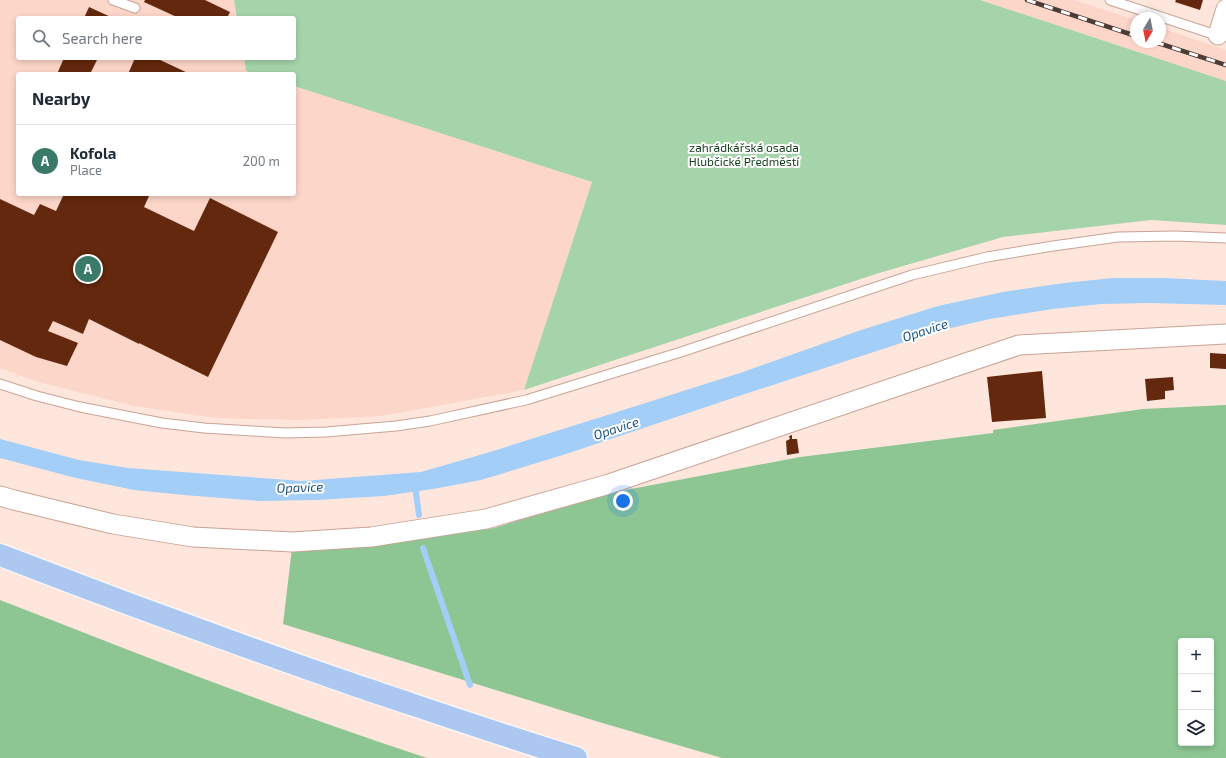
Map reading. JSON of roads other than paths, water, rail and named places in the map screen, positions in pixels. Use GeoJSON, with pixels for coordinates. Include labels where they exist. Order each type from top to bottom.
{"type":"FeatureCollection","features":[{"type":"Feature","properties":{"kind":"main road"},"geometry":{"type":"LineString","coordinates":[[0,554],[161,616],[278,658],[433,712],[576,758]]}},
{"type":"Feature","properties":{"kind":"street"},"geometry":{"type":"LineString","coordinates":[[1222,37],[1226,9]]}},
{"type":"Feature","properties":{"kind":"street"},"geometry":{"type":"LineString","coordinates":[[0,496],[113,524],[193,537],[292,542],[372,537],[486,519],[609,484],[1019,345],[1226,334]]}},
{"type":"Feature","properties":{"kind":"lane"},"geometry":{"type":"LineString","coordinates":[[113,0],[135,8]]}},
{"type":"Feature","properties":{"kind":"lane"},"geometry":{"type":"LineString","coordinates":[[1110,0],[1222,37]]}},
{"type":"Feature","properties":{"kind":"lane"},"geometry":{"type":"LineString","coordinates":[[0,384],[37,396],[80,407],[162,423],[204,428],[285,433],[326,432],[396,426],[430,421],[526,400],[681,352],[912,275],[987,257],[1118,237],[1176,236],[1226,238]]}},
{"type":"Feature","properties":{"kind":"water","name":"Opavice"},"geometry":{"type":"Polygon","coordinates":[[[1113,278],[1163,278],[1226,281],[1226,305],[1149,303],[1101,304],[1053,309],[990,319],[938,331],[566,454],[481,480],[384,496],[316,500],[259,501],[184,495],[134,490],[76,478],[0,458],[0,439],[79,460],[128,468],[302,481],[421,472],[490,452],[743,372],[861,330],[938,306],[1003,292],[1064,283],[1113,278]]]}},
{"type":"Feature","properties":{"kind":"waterway"},"geometry":{"type":"LineString","coordinates":[[415,485],[419,515]]}},
{"type":"Feature","properties":{"kind":"waterway"},"geometry":{"type":"LineString","coordinates":[[423,548],[470,685]]}},
{"type":"Feature","properties":{"kind":"railway"},"geometry":{"type":"LineString","coordinates":[[1027,0],[1130,34]]}},
{"type":"Feature","properties":{"kind":"railway"},"geometry":{"type":"LineString","coordinates":[[1166,46],[1226,65]]}},
{"type":"Feature","properties":{"kind":"place","name":"Kofola"},"geometry":{"type":"Point","coordinates":[88,269]}},
{"type":"Feature","properties":{"kind":"park label","name":"zahrádkářská osada Hlubčické Předměstí"},"geometry":{"type":"Point","coordinates":[744,155]}}]}
